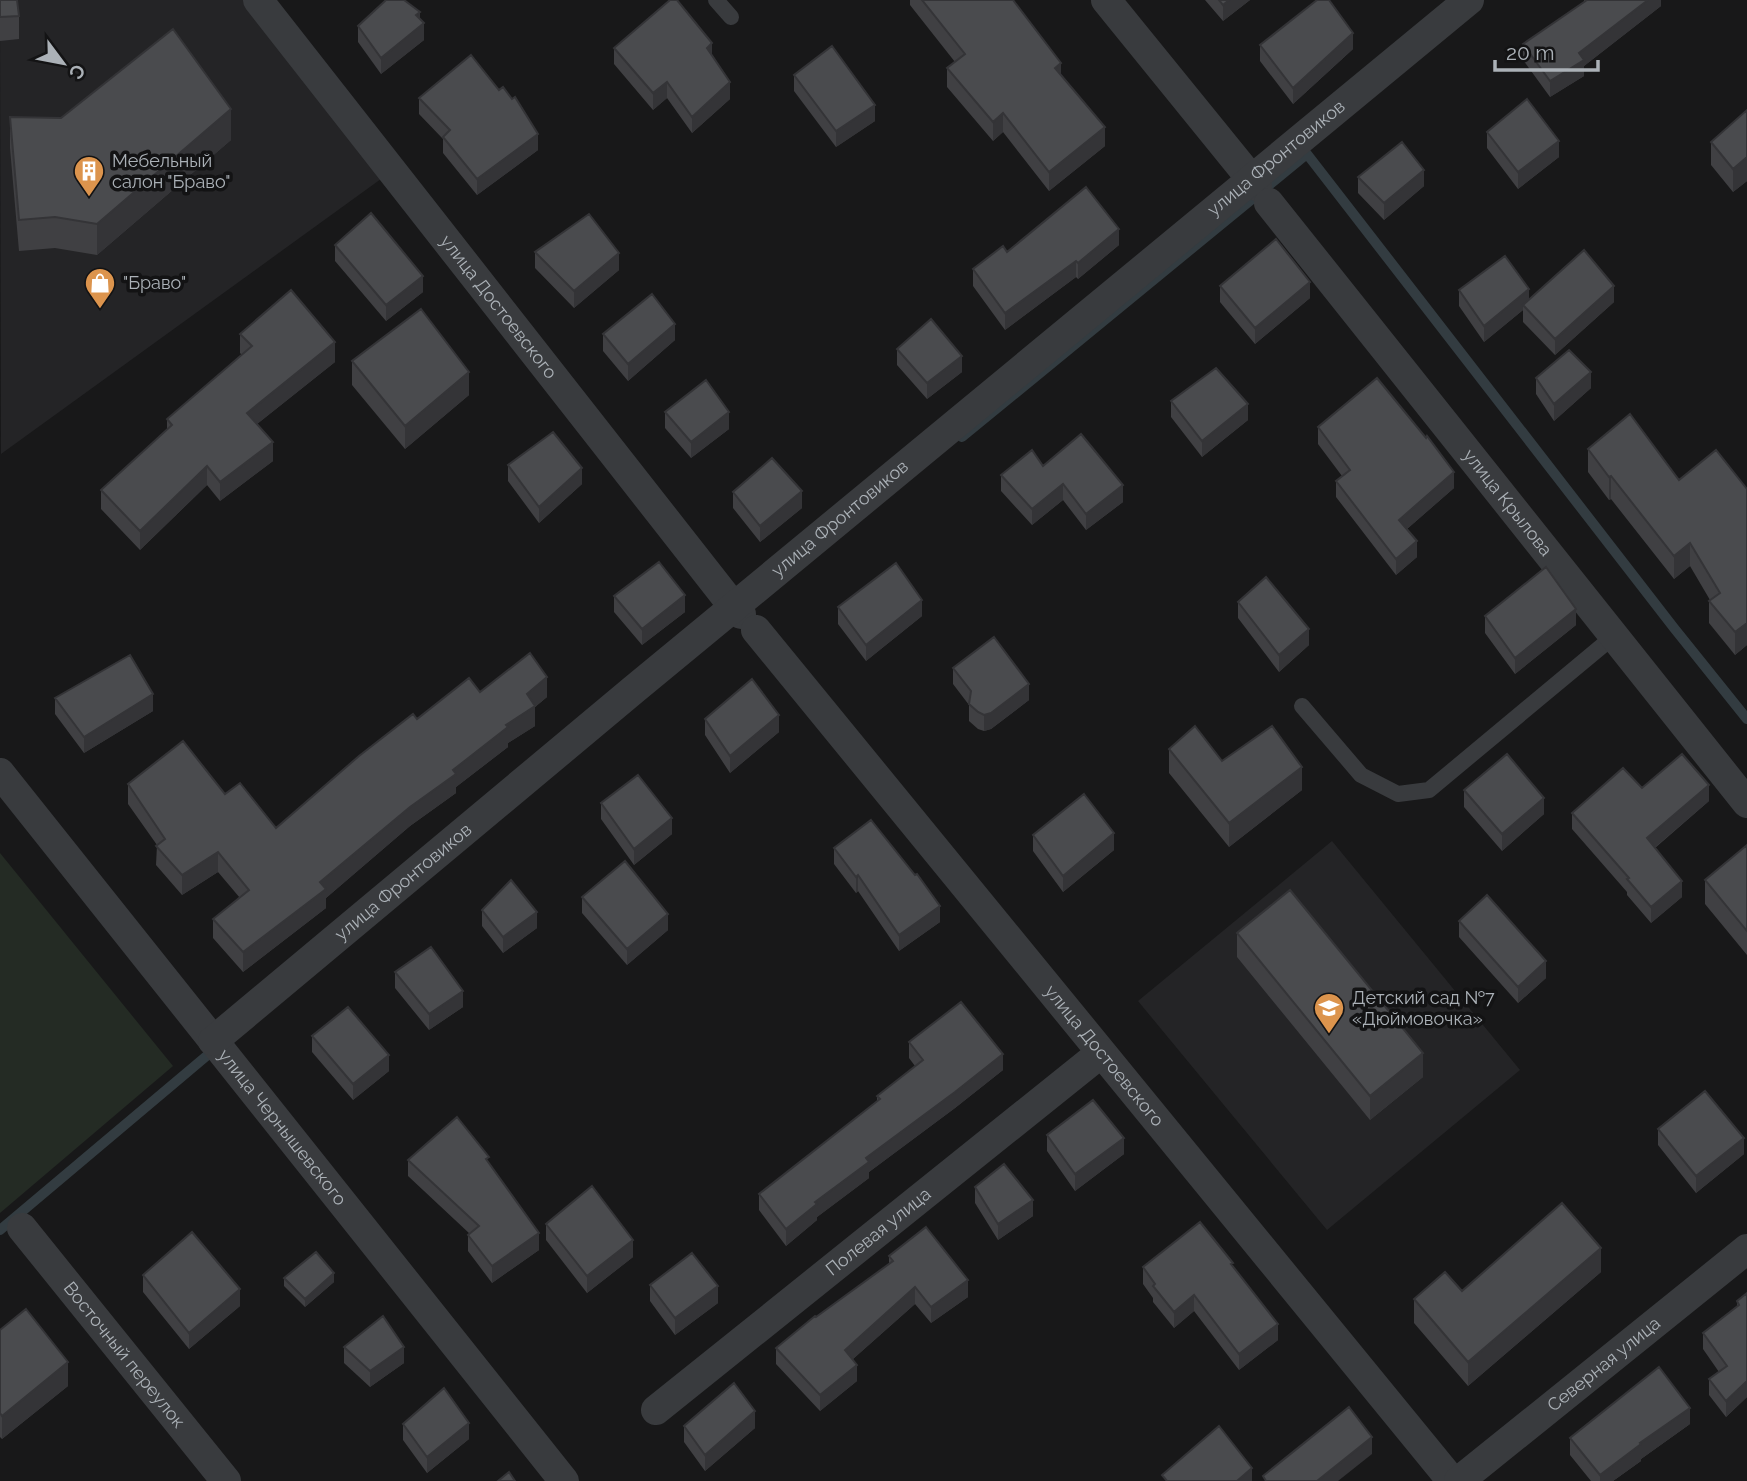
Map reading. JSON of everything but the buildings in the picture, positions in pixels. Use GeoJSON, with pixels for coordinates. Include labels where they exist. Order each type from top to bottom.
{"type":"FeatureCollection","features":[{"type":"Feature","properties":{"kind":"street","name":"улица Достоевского"},"geometry":{"type":"LineString","coordinates":[[258,0],[743,617],[1452,1481]]}},
{"type":"Feature","properties":{"kind":"street","name":"улица Крылова"},"geometry":{"type":"LineString","coordinates":[[1106,0],[1747,803]]}},
{"type":"Feature","properties":{"kind":"street","name":"улица Фронтовиков"},"geometry":{"type":"LineString","coordinates":[[213,1041],[743,617],[1259,189],[1469,0]]}},
{"type":"Feature","properties":{"kind":"street","name":"улица Чернышевского"},"geometry":{"type":"LineString","coordinates":[[0,773],[564,1481]]}},
{"type":"Feature","properties":{"kind":"street","name":"Полевая улица"},"geometry":{"type":"LineString","coordinates":[[656,1410],[1101,1052]]}},
{"type":"Feature","properties":{"kind":"street","name":"Восточный переулок"},"geometry":{"type":"LineString","coordinates":[[22,1228],[226,1481]]}},
{"type":"Feature","properties":{"kind":"street","name":"Северная улица"},"geometry":{"type":"LineString","coordinates":[[1459,1481],[1747,1249]]}},
{"type":"Feature","properties":{"kind":"lane"},"geometry":{"type":"LineString","coordinates":[[716,0],[731,17]]}},
{"type":"Feature","properties":{"kind":"lane"},"geometry":{"type":"LineString","coordinates":[[1302,706],[1361,775],[1398,794],[1429,790],[1614,636]]}},
{"type":"Feature","properties":{"kind":"shaded area","name":"\"Браво\""},"geometry":{"type":"Polygon","coordinates":[[[0,0],[258,0],[392,171],[1,454],[0,0]]]}},
{"type":"Feature","properties":{"kind":"shaded area","name":"Детский сад №7 «Дюймовочка»"},"geometry":{"type":"Polygon","coordinates":[[[1332,841],[1520,1070],[1327,1230],[1138,1001],[1332,841]]]}},
{"type":"Feature","properties":{"kind":"shaded area"},"geometry":{"type":"Polygon","coordinates":[[[0,853],[173,1066],[0,1213],[0,853]]]}},
{"type":"Feature","properties":{"kind":"waterway"},"geometry":{"type":"LineString","coordinates":[[962,437],[1307,154],[1747,719]]}},
{"type":"Feature","properties":{"kind":"waterway"},"geometry":{"type":"LineString","coordinates":[[0,1230],[216,1048]]}},
{"type":"Feature","properties":{"kind":"place","name":"Мебельный салон \"Браво\""},"geometry":{"type":"Point","coordinates":[89,198]}},
{"type":"Feature","properties":{"kind":"place","name":"\"Браво\""},"geometry":{"type":"Point","coordinates":[100,310]}},
{"type":"Feature","properties":{"kind":"place","name":"Детский сад №7 «Дюймовочка»"},"geometry":{"type":"Point","coordinates":[1329,1035]}}]}
